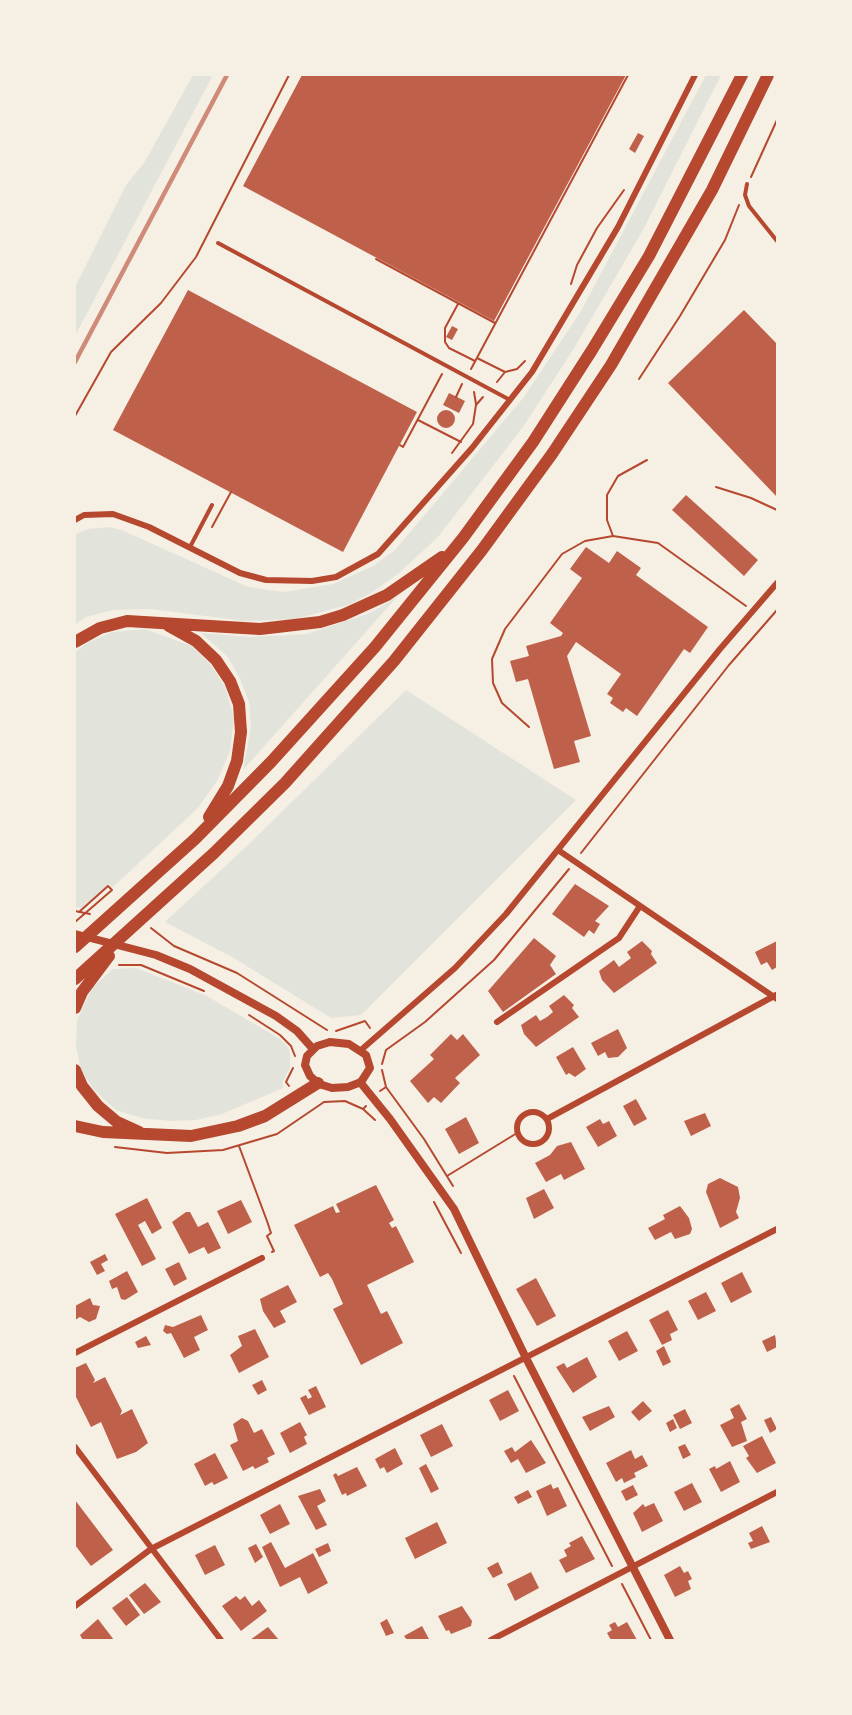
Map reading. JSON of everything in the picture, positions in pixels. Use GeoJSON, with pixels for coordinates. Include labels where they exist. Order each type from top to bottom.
{"type":"FeatureCollection","features":[{"type":"Feature","properties":{"kind":"highway"},"geometry":{"type":"LineString","coordinates":[[75,946],[195,839],[324,705],[463,538],[533,442],[598,341],[669,218],[742,75]]}},
{"type":"Feature","properties":{"kind":"highway"},"geometry":{"type":"LineString","coordinates":[[75,979],[214,854],[322,742],[394,661],[483,550],[552,454],[611,365],[712,190],[768,75]]}},
{"type":"Feature","properties":{"kind":"highway"},"geometry":{"type":"LineString","coordinates":[[75,642],[113,624],[160,622],[260,629],[320,622],[365,606],[397,589],[427,569],[463,538]]}},
{"type":"Feature","properties":{"kind":"highway"},"geometry":{"type":"LineString","coordinates":[[160,622],[185,633],[207,650],[223,670],[239,704],[240,740],[233,774],[222,798],[195,839]]}},
{"type":"Feature","properties":{"kind":"highway"},"geometry":{"type":"LineString","coordinates":[[75,1008],[89,982],[126,933]]}},
{"type":"Feature","properties":{"kind":"highway"},"geometry":{"type":"LineString","coordinates":[[75,1070],[89,1097],[107,1114],[128,1128],[152,1136]]}},
{"type":"Feature","properties":{"kind":"highway"},"geometry":{"type":"LineString","coordinates":[[75,1126],[103,1132],[191,1136],[238,1126],[265,1116],[299,1097],[318,1083]]}},
{"type":"Feature","properties":{"kind":"street"},"geometry":{"type":"LineString","coordinates":[[75,520],[84,515],[113,514],[149,527],[240,573],[266,580],[312,581],[336,577],[378,554],[472,448],[532,372],[613,237],[695,75]]}},
{"type":"Feature","properties":{"kind":"street"},"geometry":{"type":"LineString","coordinates":[[361,1050],[455,968],[506,914],[777,583]]}},
{"type":"Feature","properties":{"kind":"street"},"geometry":{"type":"LineString","coordinates":[[547,1119],[776,996],[558,850]]}},
{"type":"Feature","properties":{"kind":"street"},"geometry":{"type":"LineString","coordinates":[[497,1023],[619,938],[640,906]]}},
{"type":"Feature","properties":{"kind":"street"},"geometry":{"type":"LineString","coordinates":[[75,934],[156,955],[190,969],[276,1016],[297,1031],[313,1049]]}},
{"type":"Feature","properties":{"kind":"street"},"geometry":{"type":"LineString","coordinates":[[337,1042],[361,1050],[368,1057],[370,1066],[367,1076],[360,1082],[341,1088],[318,1083],[309,1075],[305,1065],[306,1057],[313,1049],[323,1044],[337,1042]]}},
{"type":"Feature","properties":{"kind":"street"},"geometry":{"type":"LineString","coordinates":[[360,1082],[454,1209],[526,1358],[670,1640]]}},
{"type":"Feature","properties":{"kind":"street"},"geometry":{"type":"LineString","coordinates":[[539,1112],[547,1119],[549,1130],[539,1143],[524,1142],[517,1133],[517,1122],[523,1114],[539,1112]]}},
{"type":"Feature","properties":{"kind":"street"},"geometry":{"type":"LineString","coordinates":[[75,1606],[152,1549],[777,1230]]}},
{"type":"Feature","properties":{"kind":"street"},"geometry":{"type":"LineString","coordinates":[[75,1353],[262,1258]]}},
{"type":"Feature","properties":{"kind":"street"},"geometry":{"type":"LineString","coordinates":[[75,1447],[221,1640]]}},
{"type":"Feature","properties":{"kind":"street"},"geometry":{"type":"LineString","coordinates":[[491,1640],[777,1492]]}},
{"type":"Feature","properties":{"kind":"lane"},"geometry":{"type":"LineString","coordinates":[[747,184],[745,195],[749,206],[777,242]]}},
{"type":"Feature","properties":{"kind":"lane"},"geometry":{"type":"LineString","coordinates":[[218,243],[466,379],[510,400]]}},
{"type":"Feature","properties":{"kind":"lane"},"geometry":{"type":"LineString","coordinates":[[190,548],[212,505]]}},
{"type":"Feature","properties":{"kind":"path"},"geometry":{"type":"LineString","coordinates":[[75,416],[111,352],[161,303],[196,257],[289,75]]}},
{"type":"Feature","properties":{"kind":"path"},"geometry":{"type":"LineString","coordinates":[[456,397],[628,75]]}},
{"type":"Feature","properties":{"kind":"path"},"geometry":{"type":"LineString","coordinates":[[639,379],[725,240],[747,184],[777,120]]}},
{"type":"Feature","properties":{"kind":"path"},"geometry":{"type":"LineString","coordinates":[[570,287],[577,265],[597,228]]}},
{"type":"Feature","properties":{"kind":"path"},"geometry":{"type":"LineString","coordinates":[[376,259],[495,323]]}},
{"type":"Feature","properties":{"kind":"path"},"geometry":{"type":"LineString","coordinates":[[458,303],[445,328],[445,342],[449,348],[506,372]]}},
{"type":"Feature","properties":{"kind":"path"},"geometry":{"type":"LineString","coordinates":[[476,405],[506,372],[517,369],[530,354]]}},
{"type":"Feature","properties":{"kind":"path"},"geometry":{"type":"LineString","coordinates":[[399,445],[403,447],[444,370]]}},
{"type":"Feature","properties":{"kind":"path"},"geometry":{"type":"LineString","coordinates":[[447,460],[473,424],[476,405],[474,393],[466,379]]}},
{"type":"Feature","properties":{"kind":"path"},"geometry":{"type":"LineString","coordinates":[[418,420],[472,448]]}},
{"type":"Feature","properties":{"kind":"path"},"geometry":{"type":"LineString","coordinates":[[613,536],[607,520],[607,495],[618,476],[647,460]]}},
{"type":"Feature","properties":{"kind":"path"},"geometry":{"type":"LineString","coordinates":[[716,487],[751,498],[777,510]]}},
{"type":"Feature","properties":{"kind":"path"},"geometry":{"type":"LineString","coordinates":[[529,727],[502,703],[493,683],[492,658],[506,629],[562,554],[585,541],[613,536],[658,543],[724,588],[753,611]]}},
{"type":"Feature","properties":{"kind":"path"},"geometry":{"type":"LineString","coordinates":[[75,922],[112,890],[108,886],[77,912]]}},
{"type":"Feature","properties":{"kind":"path"},"geometry":{"type":"LineString","coordinates":[[77,912],[87,914]]}},
{"type":"Feature","properties":{"kind":"path"},"geometry":{"type":"LineString","coordinates":[[150,927],[174,946],[237,973],[325,1030],[346,1029],[365,1022],[386,1050]]}},
{"type":"Feature","properties":{"kind":"path"},"geometry":{"type":"LineString","coordinates":[[111,965],[141,965],[210,994]]}},
{"type":"Feature","properties":{"kind":"path"},"geometry":{"type":"LineString","coordinates":[[248,1015],[280,1035],[291,1046],[295,1055],[294,1066],[286,1082],[311,1111]]}},
{"type":"Feature","properties":{"kind":"path"},"geometry":{"type":"LineString","coordinates":[[436,1182],[517,1133]]}},
{"type":"Feature","properties":{"kind":"path"},"geometry":{"type":"LineString","coordinates":[[239,1146],[271,1233],[267,1236],[274,1251],[262,1258]]}},
{"type":"Feature","properties":{"kind":"shaded area"},"geometry":{"type":"Polygon","coordinates":[[[193,75],[213,75],[75,336],[75,287],[126,185],[144,163],[193,75]]]}},
{"type":"Feature","properties":{"kind":"shaded area"},"geometry":{"type":"Polygon","coordinates":[[[706,75],[721,75],[643,230],[573,350],[523,427],[438,537],[399,573],[371,593],[348,605],[295,619],[244,621],[151,609],[114,610],[86,617],[75,624],[75,534],[88,529],[110,527],[124,531],[248,587],[284,592],[333,584],[373,566],[395,550],[524,397],[581,311],[706,75]]]}},
{"type":"Feature","properties":{"kind":"shaded area"},"geometry":{"type":"Polygon","coordinates":[[[397,597],[243,770],[251,727],[249,702],[228,657],[201,633],[250,637],[307,634],[370,613],[397,597]]]}},
{"type":"Feature","properties":{"kind":"shaded area"},"geometry":{"type":"Polygon","coordinates":[[[145,629],[192,646],[210,664],[225,687],[234,718],[230,751],[217,781],[197,809],[112,888],[109,884],[82,908],[75,907],[75,652],[89,642],[112,632],[145,629]]]}},
{"type":"Feature","properties":{"kind":"shaded area"},"geometry":{"type":"Polygon","coordinates":[[[406,690],[576,800],[361,1015],[331,1018],[232,957],[165,922],[248,845],[406,690]]]}},
{"type":"Feature","properties":{"kind":"shaded area"},"geometry":{"type":"Polygon","coordinates":[[[136,968],[207,996],[280,1039],[289,1048],[290,1054],[290,1068],[282,1083],[283,1088],[222,1114],[196,1120],[170,1121],[141,1118],[116,1110],[94,1090],[81,1070],[76,1046],[77,1020],[92,988],[113,969],[136,968]]]}},
{"type":"Feature","properties":{"kind":"building"},"geometry":{"type":"Polygon","coordinates":[[[302,75],[626,75],[494,321],[243,186],[302,75]]]}},
{"type":"Feature","properties":{"kind":"building"},"geometry":{"type":"Polygon","coordinates":[[[638,133],[644,136],[635,153],[629,149],[638,133]]]}},
{"type":"Feature","properties":{"kind":"building"},"geometry":{"type":"Polygon","coordinates":[[[188,290],[417,412],[343,552],[113,430],[188,290]]]}},
{"type":"Feature","properties":{"kind":"building"},"geometry":{"type":"Polygon","coordinates":[[[744,310],[777,344],[777,497],[668,383],[744,310]]]}},
{"type":"Feature","properties":{"kind":"building"},"geometry":{"type":"Polygon","coordinates":[[[452,326],[458,329],[452,340],[446,337],[452,326]]]}},
{"type":"Feature","properties":{"kind":"building"},"geometry":{"type":"Polygon","coordinates":[[[449,393],[465,401],[459,413],[443,405],[449,393]]]}},
{"type":"Feature","properties":{"kind":"building"},"geometry":{"type":"Polygon","coordinates":[[[446,410],[452,413],[455,419],[452,425],[446,428],[440,425],[437,419],[440,413],[446,410]]]}},
{"type":"Feature","properties":{"kind":"building"},"geometry":{"type":"Polygon","coordinates":[[[686,495],[758,560],[744,576],[672,510],[686,495]]]}},
{"type":"Feature","properties":{"kind":"building"},"geometry":{"type":"Polygon","coordinates":[[[586,547],[609,563],[617,551],[641,568],[636,575],[708,627],[690,653],[684,649],[637,716],[626,708],[623,712],[610,703],[613,698],[607,694],[621,674],[576,642],[567,656],[591,736],[574,741],[580,762],[554,769],[528,679],[516,682],[510,661],[529,656],[526,646],[561,636],[563,633],[550,623],[582,578],[570,569],[586,547]]]}},
{"type":"Feature","properties":{"kind":"building"},"geometry":{"type":"Polygon","coordinates":[[[575,884],[609,906],[595,921],[600,924],[594,934],[589,930],[584,937],[552,914],[575,884]]]}},
{"type":"Feature","properties":{"kind":"building"},"geometry":{"type":"Polygon","coordinates":[[[534,938],[556,956],[550,965],[556,974],[503,1012],[488,991],[534,938]]]}},
{"type":"Feature","properties":{"kind":"building"},"geometry":{"type":"Polygon","coordinates":[[[642,941],[652,951],[651,954],[657,963],[614,993],[602,980],[599,971],[614,960],[619,967],[631,958],[627,952],[642,941]]]}},
{"type":"Feature","properties":{"kind":"building"},"geometry":{"type":"Polygon","coordinates":[[[777,941],[777,967],[772,970],[767,962],[761,965],[755,952],[777,941]]]}},
{"type":"Feature","properties":{"kind":"building"},"geometry":{"type":"Polygon","coordinates":[[[564,995],[574,1005],[572,1008],[579,1017],[536,1047],[524,1034],[521,1025],[536,1015],[540,1021],[547,1017],[553,1012],[549,1006],[564,995]]]}},
{"type":"Feature","properties":{"kind":"building"},"geometry":{"type":"Polygon","coordinates":[[[618,1029],[627,1048],[618,1057],[608,1058],[605,1052],[598,1056],[591,1043],[618,1029]]]}},
{"type":"Feature","properties":{"kind":"building"},"geometry":{"type":"Polygon","coordinates":[[[451,1034],[457,1040],[463,1034],[480,1055],[455,1078],[460,1083],[441,1103],[434,1097],[428,1103],[410,1081],[434,1059],[430,1055],[451,1034]]]}},
{"type":"Feature","properties":{"kind":"building"},"geometry":{"type":"Polygon","coordinates":[[[573,1047],[586,1069],[575,1077],[569,1073],[566,1075],[556,1057],[573,1047]]]}},
{"type":"Feature","properties":{"kind":"building"},"geometry":{"type":"Polygon","coordinates":[[[636,1099],[647,1119],[634,1126],[623,1106],[636,1099]]]}},
{"type":"Feature","properties":{"kind":"building"},"geometry":{"type":"Polygon","coordinates":[[[705,1113],[711,1126],[691,1136],[684,1121],[705,1113]]]}},
{"type":"Feature","properties":{"kind":"building"},"geometry":{"type":"Polygon","coordinates":[[[466,1117],[479,1143],[459,1154],[445,1129],[466,1117]]]}},
{"type":"Feature","properties":{"kind":"building"},"geometry":{"type":"Polygon","coordinates":[[[600,1119],[603,1124],[609,1121],[617,1136],[598,1147],[586,1127],[600,1119]]]}},
{"type":"Feature","properties":{"kind":"building"},"geometry":{"type":"Polygon","coordinates":[[[571,1142],[585,1169],[564,1180],[561,1174],[546,1182],[535,1163],[550,1155],[557,1146],[571,1142]]]}},
{"type":"Feature","properties":{"kind":"building"},"geometry":{"type":"Polygon","coordinates":[[[720,1178],[738,1187],[740,1198],[736,1212],[739,1218],[720,1228],[706,1192],[708,1184],[720,1178]]]}},
{"type":"Feature","properties":{"kind":"building"},"geometry":{"type":"Polygon","coordinates":[[[376,1185],[394,1220],[389,1223],[392,1228],[396,1226],[414,1262],[367,1285],[381,1314],[387,1311],[403,1343],[361,1365],[333,1309],[343,1304],[332,1279],[328,1273],[320,1277],[294,1225],[333,1206],[336,1213],[340,1212],[336,1204],[376,1185]]]}},
{"type":"Feature","properties":{"kind":"building"},"geometry":{"type":"Polygon","coordinates":[[[544,1189],[554,1208],[534,1219],[526,1198],[544,1189]]]}},
{"type":"Feature","properties":{"kind":"building"},"geometry":{"type":"Polygon","coordinates":[[[147,1198],[162,1228],[152,1234],[145,1221],[138,1225],[156,1259],[142,1266],[115,1214],[147,1198]]]}},
{"type":"Feature","properties":{"kind":"building"},"geometry":{"type":"Polygon","coordinates":[[[241,1200],[252,1222],[228,1234],[217,1211],[241,1200]]]}},
{"type":"Feature","properties":{"kind":"building"},"geometry":{"type":"Polygon","coordinates":[[[680,1206],[689,1218],[692,1229],[690,1234],[675,1239],[671,1232],[655,1240],[648,1228],[665,1219],[663,1215],[680,1206]]]}},
{"type":"Feature","properties":{"kind":"building"},"geometry":{"type":"Polygon","coordinates":[[[186,1212],[190,1212],[198,1227],[208,1222],[221,1248],[208,1254],[204,1247],[189,1254],[172,1222],[186,1212]]]}},
{"type":"Feature","properties":{"kind":"building"},"geometry":{"type":"Polygon","coordinates":[[[105,1254],[108,1260],[101,1264],[105,1271],[97,1275],[90,1262],[105,1254]]]}},
{"type":"Feature","properties":{"kind":"building"},"geometry":{"type":"Polygon","coordinates":[[[179,1262],[187,1279],[174,1286],[165,1269],[179,1262]]]}},
{"type":"Feature","properties":{"kind":"building"},"geometry":{"type":"Polygon","coordinates":[[[127,1271],[138,1292],[125,1300],[121,1299],[117,1287],[112,1289],[109,1281],[127,1271]]]}},
{"type":"Feature","properties":{"kind":"building"},"geometry":{"type":"Polygon","coordinates":[[[742,1272],[752,1292],[731,1303],[721,1283],[742,1272]]]}},
{"type":"Feature","properties":{"kind":"building"},"geometry":{"type":"Polygon","coordinates":[[[536,1278],[556,1316],[537,1326],[516,1289],[536,1278]]]}},
{"type":"Feature","properties":{"kind":"building"},"geometry":{"type":"Polygon","coordinates":[[[288,1285],[297,1302],[280,1311],[286,1322],[274,1328],[263,1311],[260,1299],[288,1285]]]}},
{"type":"Feature","properties":{"kind":"building"},"geometry":{"type":"Polygon","coordinates":[[[706,1292],[716,1311],[698,1320],[688,1301],[706,1292]]]}},
{"type":"Feature","properties":{"kind":"building"},"geometry":{"type":"Polygon","coordinates":[[[90,1298],[93,1305],[100,1306],[96,1319],[89,1322],[80,1317],[75,1320],[75,1306],[90,1298]]]}},
{"type":"Feature","properties":{"kind":"building"},"geometry":{"type":"Polygon","coordinates":[[[668,1310],[678,1330],[670,1334],[672,1340],[662,1345],[649,1320],[668,1310]]]}},
{"type":"Feature","properties":{"kind":"building"},"geometry":{"type":"Polygon","coordinates":[[[201,1315],[208,1330],[194,1337],[200,1350],[184,1358],[171,1333],[167,1334],[163,1331],[165,1325],[173,1327],[201,1315]]]}},
{"type":"Feature","properties":{"kind":"building"},"geometry":{"type":"Polygon","coordinates":[[[255,1329],[269,1357],[239,1373],[230,1355],[242,1346],[238,1336],[255,1329]]]}},
{"type":"Feature","properties":{"kind":"building"},"geometry":{"type":"Polygon","coordinates":[[[627,1331],[638,1351],[619,1361],[608,1341],[627,1331]]]}},
{"type":"Feature","properties":{"kind":"building"},"geometry":{"type":"Polygon","coordinates":[[[775,1335],[777,1347],[767,1352],[762,1341],[775,1335]]]}},
{"type":"Feature","properties":{"kind":"building"},"geometry":{"type":"Polygon","coordinates":[[[146,1336],[151,1345],[138,1348],[135,1342],[146,1336]]]}},
{"type":"Feature","properties":{"kind":"building"},"geometry":{"type":"Polygon","coordinates":[[[664,1346],[671,1362],[663,1366],[656,1351],[664,1346]]]}},
{"type":"Feature","properties":{"kind":"building"},"geometry":{"type":"Polygon","coordinates":[[[587,1357],[597,1377],[573,1393],[556,1367],[564,1363],[567,1368],[587,1357]]]}},
{"type":"Feature","properties":{"kind":"building"},"geometry":{"type":"Polygon","coordinates":[[[86,1363],[95,1380],[93,1383],[105,1377],[122,1411],[120,1415],[132,1409],[148,1443],[136,1452],[117,1459],[101,1422],[91,1427],[75,1395],[75,1368],[86,1363]]]}},
{"type":"Feature","properties":{"kind":"building"},"geometry":{"type":"Polygon","coordinates":[[[262,1380],[267,1390],[258,1395],[252,1385],[262,1380]]]}},
{"type":"Feature","properties":{"kind":"building"},"geometry":{"type":"Polygon","coordinates":[[[316,1386],[326,1407],[309,1415],[300,1398],[306,1395],[308,1399],[312,1397],[308,1390],[316,1386]]]}},
{"type":"Feature","properties":{"kind":"building"},"geometry":{"type":"Polygon","coordinates":[[[508,1390],[519,1411],[500,1421],[489,1400],[508,1390]]]}},
{"type":"Feature","properties":{"kind":"building"},"geometry":{"type":"Polygon","coordinates":[[[643,1401],[652,1411],[639,1421],[631,1412],[643,1401]]]}},
{"type":"Feature","properties":{"kind":"building"},"geometry":{"type":"Polygon","coordinates":[[[739,1404],[747,1419],[741,1422],[747,1441],[732,1447],[720,1425],[734,1418],[730,1409],[739,1404]]]}},
{"type":"Feature","properties":{"kind":"building"},"geometry":{"type":"Polygon","coordinates":[[[609,1406],[615,1417],[590,1431],[582,1417],[609,1406]]]}},
{"type":"Feature","properties":{"kind":"building"},"geometry":{"type":"Polygon","coordinates":[[[685,1409],[692,1423],[680,1429],[673,1415],[685,1409]]]}},
{"type":"Feature","properties":{"kind":"building"},"geometry":{"type":"Polygon","coordinates":[[[771,1417],[777,1429],[770,1433],[764,1420],[771,1417]]]}},
{"type":"Feature","properties":{"kind":"building"},"geometry":{"type":"Polygon","coordinates":[[[242,1418],[248,1421],[254,1433],[262,1429],[275,1454],[267,1458],[269,1462],[255,1469],[253,1466],[243,1471],[230,1445],[238,1441],[233,1424],[242,1418]]]}},
{"type":"Feature","properties":{"kind":"building"},"geometry":{"type":"Polygon","coordinates":[[[673,1419],[677,1428],[670,1432],[666,1423],[673,1419]]]}},
{"type":"Feature","properties":{"kind":"building"},"geometry":{"type":"Polygon","coordinates":[[[300,1422],[307,1435],[304,1437],[307,1444],[290,1453],[280,1433],[300,1422]]]}},
{"type":"Feature","properties":{"kind":"building"},"geometry":{"type":"Polygon","coordinates":[[[442,1424],[453,1446],[431,1457],[420,1435],[442,1424]]]}},
{"type":"Feature","properties":{"kind":"building"},"geometry":{"type":"Polygon","coordinates":[[[762,1436],[776,1463],[757,1473],[746,1458],[749,1456],[743,1446],[762,1436]]]}},
{"type":"Feature","properties":{"kind":"building"},"geometry":{"type":"Polygon","coordinates":[[[531,1440],[546,1463],[526,1473],[518,1459],[511,1463],[504,1451],[512,1447],[515,1452],[531,1440]]]}},
{"type":"Feature","properties":{"kind":"building"},"geometry":{"type":"Polygon","coordinates":[[[685,1444],[691,1455],[683,1459],[678,1447],[685,1444]]]}},
{"type":"Feature","properties":{"kind":"building"},"geometry":{"type":"Polygon","coordinates":[[[395,1448],[403,1464],[387,1473],[384,1467],[380,1469],[375,1459],[395,1448]]]}},
{"type":"Feature","properties":{"kind":"building"},"geometry":{"type":"Polygon","coordinates":[[[631,1450],[635,1459],[642,1455],[648,1466],[634,1473],[636,1477],[624,1483],[622,1478],[616,1482],[606,1463],[631,1450]]]}},
{"type":"Feature","properties":{"kind":"building"},"geometry":{"type":"Polygon","coordinates":[[[215,1453],[228,1478],[214,1485],[212,1482],[205,1486],[194,1464],[215,1453]]]}},
{"type":"Feature","properties":{"kind":"building"},"geometry":{"type":"Polygon","coordinates":[[[730,1461],[740,1482],[721,1492],[709,1469],[715,1466],[716,1469],[730,1461]]]}},
{"type":"Feature","properties":{"kind":"building"},"geometry":{"type":"Polygon","coordinates":[[[426,1464],[439,1489],[431,1493],[419,1468],[426,1464]]]}},
{"type":"Feature","properties":{"kind":"building"},"geometry":{"type":"Polygon","coordinates":[[[357,1467],[367,1486],[347,1496],[346,1493],[342,1495],[333,1475],[336,1473],[338,1476],[357,1467]]]}},
{"type":"Feature","properties":{"kind":"building"},"geometry":{"type":"Polygon","coordinates":[[[692,1483],[702,1502],[684,1511],[674,1492],[692,1483]]]}},
{"type":"Feature","properties":{"kind":"building"},"geometry":{"type":"Polygon","coordinates":[[[551,1484],[553,1489],[558,1487],[567,1506],[547,1516],[536,1491],[551,1484]]]}},
{"type":"Feature","properties":{"kind":"building"},"geometry":{"type":"Polygon","coordinates":[[[633,1485],[638,1495],[626,1501],[621,1491],[633,1485]]]}},
{"type":"Feature","properties":{"kind":"building"},"geometry":{"type":"Polygon","coordinates":[[[320,1489],[326,1501],[317,1506],[327,1525],[316,1530],[298,1496],[320,1489]]]}},
{"type":"Feature","properties":{"kind":"building"},"geometry":{"type":"Polygon","coordinates":[[[528,1490],[532,1497],[518,1504],[514,1497],[528,1490]]]}},
{"type":"Feature","properties":{"kind":"building"},"geometry":{"type":"Polygon","coordinates":[[[75,1500],[113,1550],[91,1566],[75,1545],[75,1500]]]}},
{"type":"Feature","properties":{"kind":"building"},"geometry":{"type":"Polygon","coordinates":[[[654,1503],[663,1521],[642,1532],[633,1513],[643,1504],[645,1507],[654,1503]]]}},
{"type":"Feature","properties":{"kind":"building"},"geometry":{"type":"Polygon","coordinates":[[[280,1504],[290,1524],[270,1534],[260,1515],[280,1504]]]}},
{"type":"Feature","properties":{"kind":"building"},"geometry":{"type":"Polygon","coordinates":[[[437,1522],[447,1543],[415,1559],[405,1538],[437,1522]]]}},
{"type":"Feature","properties":{"kind":"building"},"geometry":{"type":"Polygon","coordinates":[[[762,1526],[770,1542],[751,1549],[748,1543],[753,1541],[749,1533],[762,1526]]]}},
{"type":"Feature","properties":{"kind":"building"},"geometry":{"type":"Polygon","coordinates":[[[582,1536],[595,1559],[566,1573],[559,1560],[567,1556],[564,1550],[571,1546],[569,1543],[582,1536]]]}},
{"type":"Feature","properties":{"kind":"building"},"geometry":{"type":"Polygon","coordinates":[[[271,1542],[285,1568],[313,1553],[328,1583],[308,1594],[300,1577],[280,1587],[262,1547],[271,1542]]]}},
{"type":"Feature","properties":{"kind":"building"},"geometry":{"type":"Polygon","coordinates":[[[328,1543],[331,1551],[319,1557],[315,1549],[328,1543]]]}},
{"type":"Feature","properties":{"kind":"building"},"geometry":{"type":"Polygon","coordinates":[[[256,1544],[263,1557],[255,1563],[248,1548],[256,1544]]]}},
{"type":"Feature","properties":{"kind":"building"},"geometry":{"type":"Polygon","coordinates":[[[215,1545],[225,1565],[205,1575],[195,1555],[215,1545]]]}},
{"type":"Feature","properties":{"kind":"building"},"geometry":{"type":"Polygon","coordinates":[[[498,1562],[503,1573],[493,1578],[487,1568],[498,1562]]]}},
{"type":"Feature","properties":{"kind":"building"},"geometry":{"type":"Polygon","coordinates":[[[680,1566],[684,1573],[688,1571],[692,1579],[688,1581],[691,1589],[675,1597],[664,1575],[680,1566]]]}},
{"type":"Feature","properties":{"kind":"building"},"geometry":{"type":"Polygon","coordinates":[[[531,1572],[539,1588],[515,1601],[507,1584],[531,1572]]]}},
{"type":"Feature","properties":{"kind":"building"},"geometry":{"type":"Polygon","coordinates":[[[145,1583],[161,1602],[144,1614],[129,1595],[145,1583]]]}},
{"type":"Feature","properties":{"kind":"building"},"geometry":{"type":"Polygon","coordinates":[[[236,1596],[240,1600],[245,1596],[252,1606],[259,1600],[267,1611],[241,1631],[222,1606],[236,1596]]]}},
{"type":"Feature","properties":{"kind":"building"},"geometry":{"type":"Polygon","coordinates":[[[127,1597],[140,1615],[126,1626],[112,1608],[127,1597]]]}},
{"type":"Feature","properties":{"kind":"building"},"geometry":{"type":"Polygon","coordinates":[[[462,1606],[472,1621],[471,1626],[451,1634],[449,1630],[446,1631],[438,1616],[462,1606]]]}},
{"type":"Feature","properties":{"kind":"building"},"geometry":{"type":"Polygon","coordinates":[[[98,1619],[114,1640],[83,1640],[80,1635],[98,1619]]]}},
{"type":"Feature","properties":{"kind":"building"},"geometry":{"type":"Polygon","coordinates":[[[387,1619],[394,1633],[386,1636],[380,1623],[387,1619]]]}},
{"type":"Feature","properties":{"kind":"building"},"geometry":{"type":"Polygon","coordinates":[[[615,1622],[618,1627],[627,1622],[637,1640],[611,1640],[607,1633],[612,1630],[609,1625],[615,1622]]]}},
{"type":"Feature","properties":{"kind":"building"},"geometry":{"type":"Polygon","coordinates":[[[422,1626],[429,1639],[407,1640],[404,1636],[422,1626]]]}},
{"type":"Feature","properties":{"kind":"building"},"geometry":{"type":"Polygon","coordinates":[[[268,1627],[279,1640],[250,1640],[268,1627]]]}},
{"type":"Feature","properties":{"kind":"railway"},"geometry":{"type":"LineString","coordinates":[[75,362],[227,75]]}}]}
